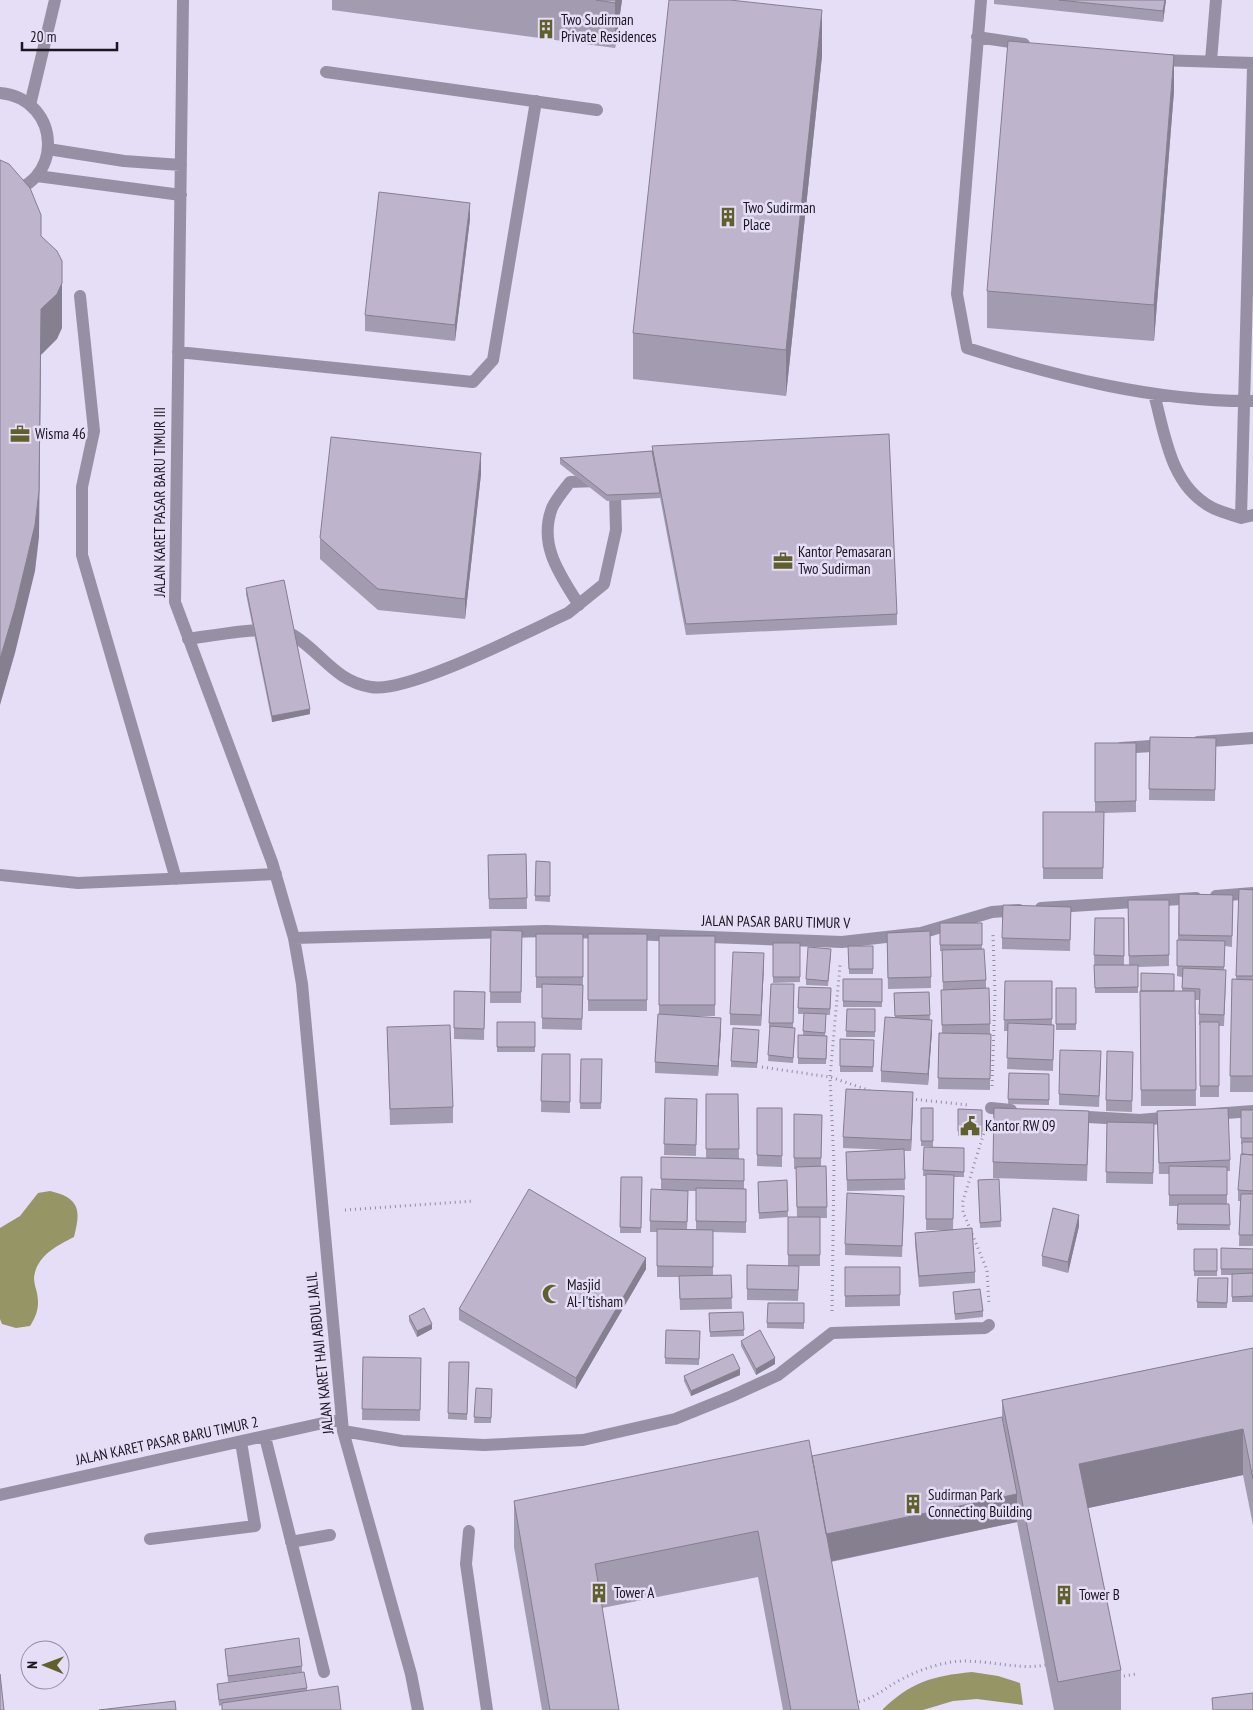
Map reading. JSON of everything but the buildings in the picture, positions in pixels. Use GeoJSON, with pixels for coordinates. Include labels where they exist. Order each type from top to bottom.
{"type":"FeatureCollection","features":[{"type":"Feature","properties":{"kind":"street"},"geometry":{"type":"LineString","coordinates":[[30,105],[55,0]]}},
{"type":"Feature","properties":{"kind":"street","name":"JALAN KARET PASAR BARU TIMUR III"},"geometry":{"type":"LineString","coordinates":[[183,0],[175,602],[276,874],[294,938],[302,984]]}},
{"type":"Feature","properties":{"kind":"street"},"geometry":{"type":"LineString","coordinates":[[980,0],[957,294],[966,348],[1028,368],[1154,394],[1248,401]]}},
{"type":"Feature","properties":{"kind":"street"},"geometry":{"type":"LineString","coordinates":[[1211,61],[1216,0]]}},
{"type":"Feature","properties":{"kind":"street"},"geometry":{"type":"LineString","coordinates":[[977,37],[1037,45]]}},
{"type":"Feature","properties":{"kind":"street"},"geometry":{"type":"LineString","coordinates":[[1145,60],[1253,63]]}},
{"type":"Feature","properties":{"kind":"street"},"geometry":{"type":"LineString","coordinates":[[1154,394],[1172,463],[1188,488],[1211,507],[1247,516],[1253,67]]}},
{"type":"Feature","properties":{"kind":"street"},"geometry":{"type":"LineString","coordinates":[[326,72],[597,110]]}},
{"type":"Feature","properties":{"kind":"street"},"geometry":{"type":"LineString","coordinates":[[0,93],[17,97],[30,105],[40,116],[47,131],[48,149],[45,164],[37,176],[26,186],[11,192],[0,193]]}},
{"type":"Feature","properties":{"kind":"street"},"geometry":{"type":"LineString","coordinates":[[178,352],[473,382],[493,360],[536,102]]}},
{"type":"Feature","properties":{"kind":"street"},"geometry":{"type":"LineString","coordinates":[[48,149],[124,161],[182,165]]}},
{"type":"Feature","properties":{"kind":"street"},"geometry":{"type":"LineString","coordinates":[[37,176],[181,195]]}},
{"type":"Feature","properties":{"kind":"street"},"geometry":{"type":"LineString","coordinates":[[80,296],[94,431],[82,487],[82,555],[176,879]]}},
{"type":"Feature","properties":{"kind":"street"},"geometry":{"type":"LineString","coordinates":[[188,639],[263,630],[292,634],[346,680],[372,688],[414,681],[568,613],[579,605],[604,584],[616,530],[615,494],[596,481],[570,482],[552,508],[548,534],[552,562],[579,605]]}},
{"type":"Feature","properties":{"kind":"street"},"geometry":{"type":"LineString","coordinates":[[1114,749],[1253,738]]}},
{"type":"Feature","properties":{"kind":"street"},"geometry":{"type":"LineString","coordinates":[[0,875],[78,884],[276,874]]}},
{"type":"Feature","properties":{"kind":"street","name":"JALAN PASAR BARU TIMUR V"},"geometry":{"type":"LineString","coordinates":[[294,938],[546,931],[842,942],[921,933],[992,912],[1253,893]]}},
{"type":"Feature","properties":{"kind":"street","name":"JALAN KARET HAJI ABDUL JALIL"},"geometry":{"type":"LineString","coordinates":[[302,984],[342,1425],[411,1674],[418,1710]]}},
{"type":"Feature","properties":{"kind":"street"},"geometry":{"type":"LineString","coordinates":[[991,1108],[1021,1111]]}},
{"type":"Feature","properties":{"kind":"street"},"geometry":{"type":"LineString","coordinates":[[1203,1114],[1253,1111]]}},
{"type":"Feature","properties":{"kind":"street"},"geometry":{"type":"LineString","coordinates":[[1060,1115],[1140,1120],[1185,1116]]}},
{"type":"Feature","properties":{"kind":"street"},"geometry":{"type":"LineString","coordinates":[[342,1425],[402,1441],[484,1445],[583,1440],[675,1419],[732,1396],[778,1376],[832,1333],[985,1328],[989,1325]]}},
{"type":"Feature","properties":{"kind":"street","name":"JALAN KARET PASAR BARU TIMUR 2"},"geometry":{"type":"LineString","coordinates":[[0,1495],[265,1437],[342,1425]]}},
{"type":"Feature","properties":{"kind":"street"},"geometry":{"type":"LineString","coordinates":[[265,1437],[324,1672]]}},
{"type":"Feature","properties":{"kind":"street"},"geometry":{"type":"LineString","coordinates":[[150,1540],[254,1526],[241,1442]]}},
{"type":"Feature","properties":{"kind":"street"},"geometry":{"type":"LineString","coordinates":[[469,1531],[466,1564],[487,1710]]}},
{"type":"Feature","properties":{"kind":"street"},"geometry":{"type":"LineString","coordinates":[[291,1542],[330,1535]]}},
{"type":"Feature","properties":{"kind":"path"},"geometry":{"type":"LineString","coordinates":[[832,1333],[834,1164],[830,1077],[842,942]]}},
{"type":"Feature","properties":{"kind":"path"},"geometry":{"type":"LineString","coordinates":[[762,1067],[830,1077],[876,1093]]}},
{"type":"Feature","properties":{"kind":"path"},"geometry":{"type":"LineString","coordinates":[[904,1098],[991,1108]]}},
{"type":"Feature","properties":{"kind":"path"},"geometry":{"type":"LineString","coordinates":[[322,1212],[474,1201]]}},
{"type":"Feature","properties":{"kind":"path"},"geometry":{"type":"LineString","coordinates":[[849,1704],[869,1700],[902,1679],[946,1663],[971,1661],[1028,1668],[1046,1665]]}},
{"type":"Feature","properties":{"kind":"path"},"geometry":{"type":"LineString","coordinates":[[1114,1678],[1136,1674]]}},
{"type":"Feature","properties":{"kind":"shaded area"},"geometry":{"type":"Polygon","coordinates":[[[50,1191],[67,1197],[76,1206],[77,1219],[74,1237],[48,1252],[39,1263],[34,1277],[38,1309],[30,1326],[16,1328],[2,1324],[0,1319],[0,1228],[20,1216],[38,1193],[50,1191]]]}},
{"type":"Feature","properties":{"kind":"shaded area"},"geometry":{"type":"Polygon","coordinates":[[[972,1672],[998,1676],[1020,1683],[1023,1705],[977,1699],[953,1701],[923,1710],[882,1710],[903,1693],[923,1682],[934,1678],[972,1672]]]}},
{"type":"Feature","properties":{"kind":"place","name":"Two Sudirman Private Residences"},"geometry":{"type":"Point","coordinates":[546,29]}},
{"type":"Feature","properties":{"kind":"place","name":"Two Sudirman Place"},"geometry":{"type":"Point","coordinates":[728,217]}},
{"type":"Feature","properties":{"kind":"place","name":"Wisma 46"},"geometry":{"type":"Point","coordinates":[20,434]}},
{"type":"Feature","properties":{"kind":"place","name":"Kantor Pemasaran Two Sudirman"},"geometry":{"type":"Point","coordinates":[783,561]}},
{"type":"Feature","properties":{"kind":"place","name":"Kantor RW 09"},"geometry":{"type":"Point","coordinates":[970,1126]}},
{"type":"Feature","properties":{"kind":"place","name":"Masjid Al-I'tisham"},"geometry":{"type":"Point","coordinates":[552,1294]}},
{"type":"Feature","properties":{"kind":"place","name":"Sudirman Park Connecting Building"},"geometry":{"type":"Point","coordinates":[913,1504]}},
{"type":"Feature","properties":{"kind":"place","name":"Tower A"},"geometry":{"type":"Point","coordinates":[599,1593]}},
{"type":"Feature","properties":{"kind":"place","name":"Tower B"},"geometry":{"type":"Point","coordinates":[1064,1595]}}]}
